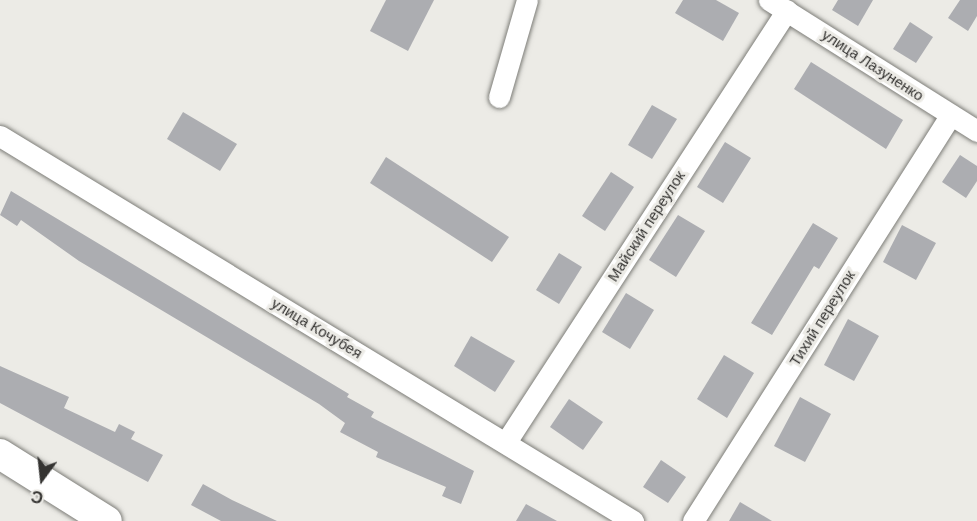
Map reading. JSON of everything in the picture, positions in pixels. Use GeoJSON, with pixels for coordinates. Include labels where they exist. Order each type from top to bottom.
{"type":"FeatureCollection","features":[{"type":"Feature","properties":{"kind":"main road"},"geometry":{"type":"LineString","coordinates":[[0,454],[107,521]]}},
{"type":"Feature","properties":{"kind":"street"},"geometry":{"type":"LineString","coordinates":[[499,97],[527,0]]}},
{"type":"Feature","properties":{"kind":"street","name":"улица Лазуненко"},"geometry":{"type":"LineString","coordinates":[[778,5],[977,131]]}},
{"type":"Feature","properties":{"kind":"street","name":"Майский переулок"},"geometry":{"type":"LineString","coordinates":[[506,442],[778,5]]}},
{"type":"Feature","properties":{"kind":"street","name":"Тихий переулок"},"geometry":{"type":"LineString","coordinates":[[693,521],[951,115]]}},
{"type":"Feature","properties":{"kind":"street","name":"улица Кочубея"},"geometry":{"type":"LineString","coordinates":[[0,136],[633,521]]}},
{"type":"Feature","properties":{"kind":"building"},"geometry":{"type":"Polygon","coordinates":[[[386,0],[434,0],[408,51],[370,31],[386,0]]]}},
{"type":"Feature","properties":{"kind":"building"},"geometry":{"type":"Polygon","coordinates":[[[683,0],[716,0],[739,13],[723,41],[675,13],[683,0]]]}},
{"type":"Feature","properties":{"kind":"building"},"geometry":{"type":"Polygon","coordinates":[[[838,0],[873,0],[858,26],[832,10],[838,0]]]}},
{"type":"Feature","properties":{"kind":"building"},"geometry":{"type":"Polygon","coordinates":[[[960,0],[977,0],[977,16],[968,31],[948,18],[960,0]]]}},
{"type":"Feature","properties":{"kind":"building"},"geometry":{"type":"Polygon","coordinates":[[[910,22],[933,37],[916,63],[893,49],[910,22]]]}},
{"type":"Feature","properties":{"kind":"building"},"geometry":{"type":"Polygon","coordinates":[[[811,62],[903,120],[886,149],[794,89],[811,62]]]}},
{"type":"Feature","properties":{"kind":"building"},"geometry":{"type":"Polygon","coordinates":[[[652,105],[677,119],[652,159],[628,145],[652,105]]]}},
{"type":"Feature","properties":{"kind":"building"},"geometry":{"type":"Polygon","coordinates":[[[183,112],[237,144],[220,171],[167,139],[183,112]]]}},
{"type":"Feature","properties":{"kind":"building"},"geometry":{"type":"Polygon","coordinates":[[[725,142],[751,158],[723,203],[697,187],[725,142]]]}},
{"type":"Feature","properties":{"kind":"building"},"geometry":{"type":"Polygon","coordinates":[[[960,155],[977,166],[977,181],[966,198],[942,182],[960,155]]]}},
{"type":"Feature","properties":{"kind":"building"},"geometry":{"type":"Polygon","coordinates":[[[386,157],[509,237],[492,262],[370,183],[386,157]]]}},
{"type":"Feature","properties":{"kind":"building"},"geometry":{"type":"Polygon","coordinates":[[[611,172],[634,187],[605,231],[582,216],[611,172]]]}},
{"type":"Feature","properties":{"kind":"building"},"geometry":{"type":"Polygon","coordinates":[[[11,191],[349,394],[347,397],[374,412],[371,417],[474,471],[461,504],[442,496],[446,487],[376,457],[378,452],[340,432],[345,423],[319,404],[79,261],[21,220],[17,226],[0,215],[11,191]]]}},
{"type":"Feature","properties":{"kind":"building"},"geometry":{"type":"Polygon","coordinates":[[[678,215],[705,231],[676,277],[649,260],[678,215]]]}},
{"type":"Feature","properties":{"kind":"building"},"geometry":{"type":"Polygon","coordinates":[[[813,223],[838,238],[819,269],[814,266],[772,335],[751,323],[813,223]]]}},
{"type":"Feature","properties":{"kind":"building"},"geometry":{"type":"Polygon","coordinates":[[[902,225],[936,243],[916,280],[883,262],[902,225]]]}},
{"type":"Feature","properties":{"kind":"building"},"geometry":{"type":"Polygon","coordinates":[[[559,253],[582,267],[559,304],[536,290],[559,253]]]}},
{"type":"Feature","properties":{"kind":"building"},"geometry":{"type":"Polygon","coordinates":[[[626,293],[654,310],[630,349],[602,332],[626,293]]]}},
{"type":"Feature","properties":{"kind":"building"},"geometry":{"type":"Polygon","coordinates":[[[848,319],[879,336],[854,381],[824,365],[848,319]]]}},
{"type":"Feature","properties":{"kind":"building"},"geometry":{"type":"Polygon","coordinates":[[[471,336],[515,361],[495,392],[454,366],[471,336]]]}},
{"type":"Feature","properties":{"kind":"building"},"geometry":{"type":"Polygon","coordinates":[[[724,355],[754,373],[727,418],[697,399],[724,355]]]}},
{"type":"Feature","properties":{"kind":"building"},"geometry":{"type":"Polygon","coordinates":[[[0,366],[69,397],[64,408],[115,432],[119,424],[135,432],[131,439],[163,455],[148,482],[0,403],[0,366]]]}},
{"type":"Feature","properties":{"kind":"building"},"geometry":{"type":"Polygon","coordinates":[[[800,397],[831,414],[805,462],[774,446],[800,397]]]}},
{"type":"Feature","properties":{"kind":"building"},"geometry":{"type":"Polygon","coordinates":[[[569,399],[603,422],[583,450],[550,427],[569,399]]]}},
{"type":"Feature","properties":{"kind":"building"},"geometry":{"type":"Polygon","coordinates":[[[661,460],[686,477],[668,503],[643,487],[661,460]]]}},
{"type":"Feature","properties":{"kind":"building"},"geometry":{"type":"Polygon","coordinates":[[[203,484],[277,521],[221,521],[191,505],[203,484]]]}},
{"type":"Feature","properties":{"kind":"building"},"geometry":{"type":"Polygon","coordinates":[[[740,502],[772,521],[729,521],[740,502]]]}},
{"type":"Feature","properties":{"kind":"building"},"geometry":{"type":"Polygon","coordinates":[[[526,504],[557,521],[516,521],[526,504]]]}}]}
